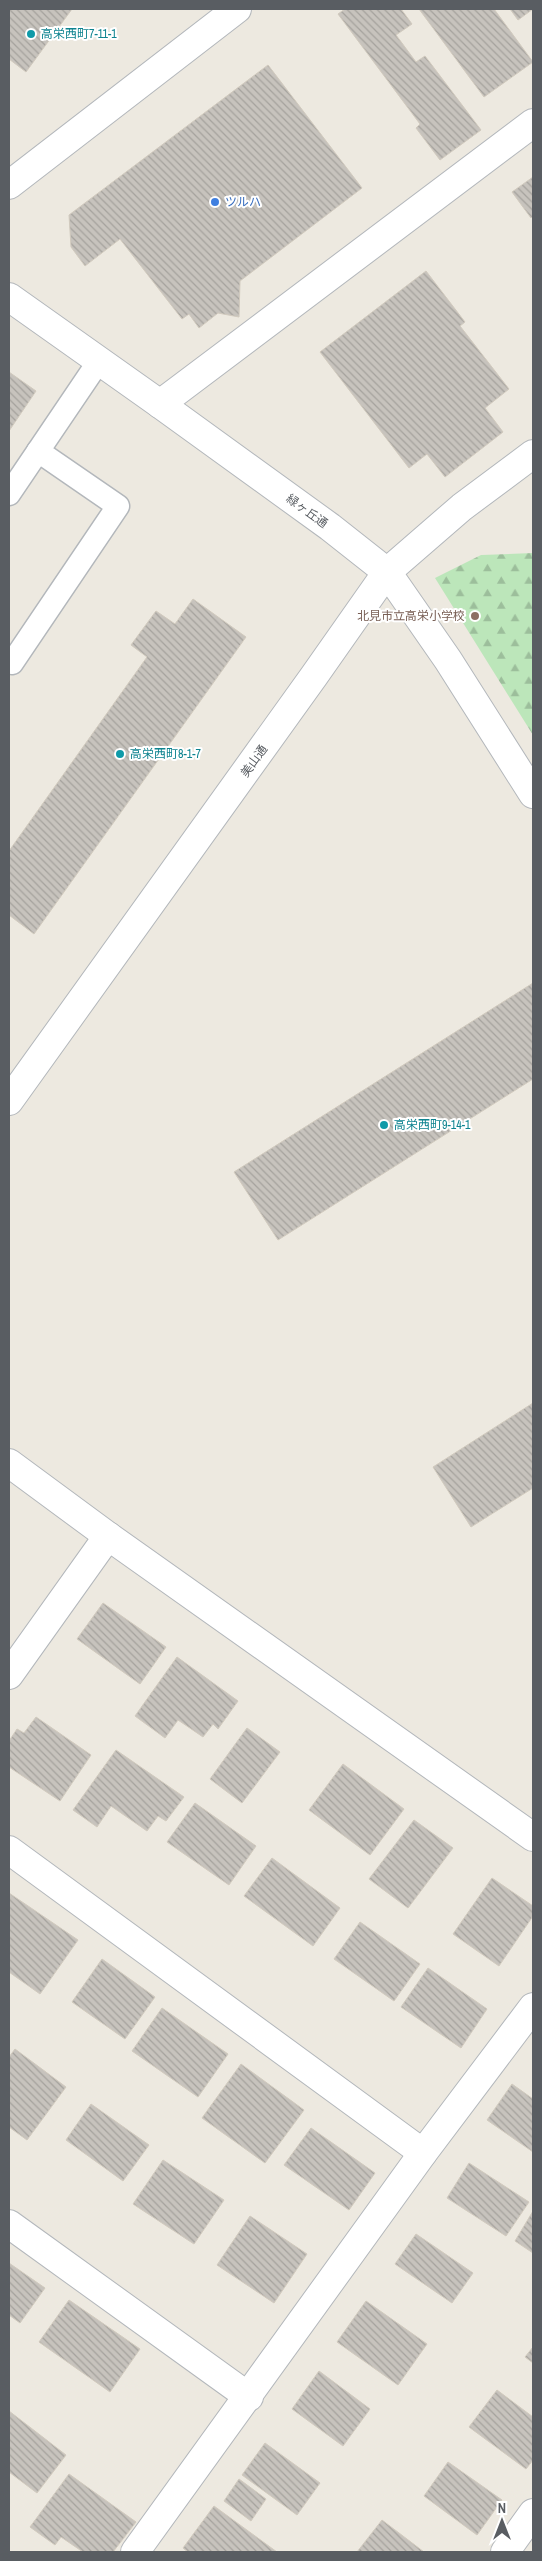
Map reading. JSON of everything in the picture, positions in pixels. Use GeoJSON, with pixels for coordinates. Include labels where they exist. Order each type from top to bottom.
{"type":"FeatureCollection","features":[{"type":"Feature","properties":{"kind":"street"},"geometry":{"type":"LineString","coordinates":[[9,186],[237,9]]}},
{"type":"Feature","properties":{"kind":"street"},"geometry":{"type":"LineString","coordinates":[[160,404],[533,123]]}},
{"type":"Feature","properties":{"kind":"street","name":"緑ヶ丘通"},"geometry":{"type":"LineString","coordinates":[[9,297],[330,527],[387,572],[448,660],[533,794]]}},
{"type":"Feature","properties":{"kind":"street","name":"美山通"},"geometry":{"type":"LineString","coordinates":[[9,1101],[387,572],[462,508],[533,454]]}},
{"type":"Feature","properties":{"kind":"street"},"geometry":{"type":"LineString","coordinates":[[9,1463],[108,1536],[533,1837]]}},
{"type":"Feature","properties":{"kind":"street"},"geometry":{"type":"LineString","coordinates":[[9,1675],[108,1536]]}},
{"type":"Feature","properties":{"kind":"street"},"geometry":{"type":"LineString","coordinates":[[9,1850],[423,2153]]}},
{"type":"Feature","properties":{"kind":"street"},"geometry":{"type":"LineString","coordinates":[[135,2552],[249,2397],[423,2153],[533,2007]]}},
{"type":"Feature","properties":{"kind":"street"},"geometry":{"type":"LineString","coordinates":[[9,2224],[249,2397]]}},
{"type":"Feature","properties":{"kind":"street"},"geometry":{"type":"LineString","coordinates":[[505,2552],[533,2513]]}},
{"type":"Feature","properties":{"kind":"lane"},"geometry":{"type":"LineString","coordinates":[[9,494],[99,361]]}},
{"type":"Feature","properties":{"kind":"lane"},"geometry":{"type":"LineString","coordinates":[[9,661],[12,663],[118,506],[38,451]]}},
{"type":"Feature","properties":{"kind":"green space"},"geometry":{"type":"Polygon","coordinates":[[[533,553],[533,735],[435,578],[481,555],[533,553]]]}},
{"type":"Feature","properties":{"kind":"building","name":"高栄西町7-11-1"},"geometry":{"type":"Polygon","coordinates":[[[9,9],[72,9],[26,72],[9,59],[9,9]]]}},
{"type":"Feature","properties":{"kind":"building"},"geometry":{"type":"Polygon","coordinates":[[[345,9],[401,9],[412,24],[396,35],[416,62],[425,56],[481,130],[440,160],[416,128],[420,124],[338,14],[345,9]]]}},
{"type":"Feature","properties":{"kind":"building"},"geometry":{"type":"Polygon","coordinates":[[[419,9],[494,9],[533,62],[484,97],[419,9]]]}},
{"type":"Feature","properties":{"kind":"building"},"geometry":{"type":"Polygon","coordinates":[[[510,9],[533,9],[518,20],[510,9]]]}},
{"type":"Feature","properties":{"kind":"building","name":"ツルハ"},"geometry":{"type":"Polygon","coordinates":[[[268,65],[362,188],[240,281],[239,317],[218,313],[199,328],[189,314],[182,319],[120,239],[85,266],[71,247],[69,215],[268,65]]]}},
{"type":"Feature","properties":{"kind":"building"},"geometry":{"type":"Polygon","coordinates":[[[533,177],[533,216],[531,218],[512,192],[533,177]]]}},
{"type":"Feature","properties":{"kind":"building"},"geometry":{"type":"Polygon","coordinates":[[[426,271],[465,322],[460,326],[509,389],[485,408],[503,432],[445,477],[427,454],[409,468],[320,352],[426,271]]]}},
{"type":"Feature","properties":{"kind":"building"},"geometry":{"type":"Polygon","coordinates":[[[9,372],[36,391],[9,431],[9,372]]]}},
{"type":"Feature","properties":{"kind":"building","name":"高栄西町8-1-7"},"geometry":{"type":"Polygon","coordinates":[[[193,599],[246,637],[34,934],[9,915],[9,851],[147,657],[131,645],[156,611],[175,624],[193,599]]]}},
{"type":"Feature","properties":{"kind":"building","name":"高栄西町9-14-1"},"geometry":{"type":"Polygon","coordinates":[[[533,983],[533,1079],[278,1240],[234,1172],[533,983]]]}},
{"type":"Feature","properties":{"kind":"building"},"geometry":{"type":"Polygon","coordinates":[[[533,1403],[533,1488],[471,1527],[433,1467],[533,1403]]]}},
{"type":"Feature","properties":{"kind":"building"},"geometry":{"type":"Polygon","coordinates":[[[103,1603],[166,1647],[140,1684],[77,1639],[103,1603]]]}},
{"type":"Feature","properties":{"kind":"building"},"geometry":{"type":"Polygon","coordinates":[[[177,1657],[238,1701],[218,1729],[213,1724],[203,1737],[178,1720],[165,1738],[135,1716],[177,1657]]]}},
{"type":"Feature","properties":{"kind":"building"},"geometry":{"type":"Polygon","coordinates":[[[36,1717],[91,1755],[60,1801],[9,1767],[9,1741],[17,1729],[24,1733],[36,1717]]]}},
{"type":"Feature","properties":{"kind":"building"},"geometry":{"type":"Polygon","coordinates":[[[247,1728],[280,1752],[242,1803],[210,1779],[247,1728]]]}},
{"type":"Feature","properties":{"kind":"building"},"geometry":{"type":"Polygon","coordinates":[[[116,1750],[184,1797],[166,1821],[158,1816],[147,1831],[111,1806],[97,1827],[73,1810],[116,1750]]]}},
{"type":"Feature","properties":{"kind":"building"},"geometry":{"type":"Polygon","coordinates":[[[343,1764],[404,1809],[370,1855],[309,1810],[343,1764]]]}},
{"type":"Feature","properties":{"kind":"building"},"geometry":{"type":"Polygon","coordinates":[[[195,1803],[256,1846],[229,1885],[167,1842],[195,1803]]]}},
{"type":"Feature","properties":{"kind":"building"},"geometry":{"type":"Polygon","coordinates":[[[414,1820],[453,1848],[408,1908],[369,1879],[414,1820]]]}},
{"type":"Feature","properties":{"kind":"building"},"geometry":{"type":"Polygon","coordinates":[[[272,1858],[340,1908],[313,1946],[244,1896],[272,1858]]]}},
{"type":"Feature","properties":{"kind":"building"},"geometry":{"type":"Polygon","coordinates":[[[492,1878],[533,1906],[533,1916],[499,1966],[453,1934],[492,1878]]]}},
{"type":"Feature","properties":{"kind":"building"},"geometry":{"type":"Polygon","coordinates":[[[9,1893],[78,1940],[40,1994],[9,1972],[9,1893]]]}},
{"type":"Feature","properties":{"kind":"building"},"geometry":{"type":"Polygon","coordinates":[[[360,1922],[420,1964],[394,2001],[334,1959],[360,1922]]]}},
{"type":"Feature","properties":{"kind":"building"},"geometry":{"type":"Polygon","coordinates":[[[102,1959],[155,1997],[125,2039],[72,2002],[102,1959]]]}},
{"type":"Feature","properties":{"kind":"building"},"geometry":{"type":"Polygon","coordinates":[[[428,1968],[487,2009],[461,2048],[401,2007],[428,1968]]]}},
{"type":"Feature","properties":{"kind":"building"},"geometry":{"type":"Polygon","coordinates":[[[162,2008],[228,2054],[198,2097],[132,2051],[162,2008]]]}},
{"type":"Feature","properties":{"kind":"building"},"geometry":{"type":"Polygon","coordinates":[[[15,2049],[66,2087],[27,2140],[9,2127],[9,2057],[15,2049]]]}},
{"type":"Feature","properties":{"kind":"building"},"geometry":{"type":"Polygon","coordinates":[[[241,2064],[304,2110],[265,2163],[202,2118],[241,2064]]]}},
{"type":"Feature","properties":{"kind":"building"},"geometry":{"type":"Polygon","coordinates":[[[512,2084],[533,2099],[533,2152],[487,2120],[512,2084]]]}},
{"type":"Feature","properties":{"kind":"building"},"geometry":{"type":"Polygon","coordinates":[[[91,2104],[149,2145],[123,2181],[66,2140],[91,2104]]]}},
{"type":"Feature","properties":{"kind":"building"},"geometry":{"type":"Polygon","coordinates":[[[311,2128],[375,2173],[349,2210],[284,2165],[311,2128]]]}},
{"type":"Feature","properties":{"kind":"building"},"geometry":{"type":"Polygon","coordinates":[[[163,2160],[224,2200],[194,2244],[133,2204],[163,2160]]]}},
{"type":"Feature","properties":{"kind":"building"},"geometry":{"type":"Polygon","coordinates":[[[469,2163],[529,2202],[506,2236],[447,2198],[469,2163]]]}},
{"type":"Feature","properties":{"kind":"building"},"geometry":{"type":"Polygon","coordinates":[[[533,2211],[533,2253],[515,2241],[533,2211]]]}},
{"type":"Feature","properties":{"kind":"building"},"geometry":{"type":"Polygon","coordinates":[[[250,2216],[307,2254],[274,2303],[217,2265],[250,2216]]]}},
{"type":"Feature","properties":{"kind":"building"},"geometry":{"type":"Polygon","coordinates":[[[416,2234],[473,2273],[452,2303],[395,2264],[416,2234]]]}},
{"type":"Feature","properties":{"kind":"building"},"geometry":{"type":"Polygon","coordinates":[[[9,2263],[45,2288],[20,2323],[9,2315],[9,2263]]]}},
{"type":"Feature","properties":{"kind":"building"},"geometry":{"type":"Polygon","coordinates":[[[69,2300],[140,2349],[110,2392],[39,2342],[69,2300]]]}},
{"type":"Feature","properties":{"kind":"building"},"geometry":{"type":"Polygon","coordinates":[[[366,2301],[427,2344],[398,2385],[337,2342],[366,2301]]]}},
{"type":"Feature","properties":{"kind":"building"},"geometry":{"type":"Polygon","coordinates":[[[533,2347],[533,2363],[525,2357],[533,2347]]]}},
{"type":"Feature","properties":{"kind":"building"},"geometry":{"type":"Polygon","coordinates":[[[319,2371],[370,2409],[343,2446],[292,2409],[319,2371]]]}},
{"type":"Feature","properties":{"kind":"building"},"geometry":{"type":"Polygon","coordinates":[[[497,2390],[533,2417],[533,2460],[526,2469],[469,2427],[497,2390]]]}},
{"type":"Feature","properties":{"kind":"building"},"geometry":{"type":"Polygon","coordinates":[[[9,2411],[66,2455],[37,2493],[9,2472],[9,2411]]]}},
{"type":"Feature","properties":{"kind":"building"},"geometry":{"type":"Polygon","coordinates":[[[265,2443],[320,2483],[297,2515],[242,2475],[265,2443]]]}},
{"type":"Feature","properties":{"kind":"building"},"geometry":{"type":"Polygon","coordinates":[[[448,2462],[502,2500],[477,2535],[424,2496],[448,2462]]]}},
{"type":"Feature","properties":{"kind":"building"},"geometry":{"type":"Polygon","coordinates":[[[69,2474],[136,2522],[113,2552],[83,2552],[61,2537],[55,2545],[30,2527],[69,2474]]]}},
{"type":"Feature","properties":{"kind":"building"},"geometry":{"type":"Polygon","coordinates":[[[239,2479],[266,2499],[251,2521],[224,2501],[239,2479]]]}},
{"type":"Feature","properties":{"kind":"building"},"geometry":{"type":"Polygon","coordinates":[[[214,2506],[277,2552],[188,2552],[183,2548],[214,2506]]]}},
{"type":"Feature","properties":{"kind":"building"},"geometry":{"type":"Polygon","coordinates":[[[382,2520],[424,2552],[357,2552],[382,2520]]]}},
{"type":"Feature","properties":{"kind":"place","name":"高栄西町7-11-1"},"geometry":{"type":"Point","coordinates":[31,34]}},
{"type":"Feature","properties":{"kind":"place","name":"ツルハ"},"geometry":{"type":"Point","coordinates":[215,202]}},
{"type":"Feature","properties":{"kind":"place","name":"北見市立高栄小学校"},"geometry":{"type":"Point","coordinates":[475,616]}},
{"type":"Feature","properties":{"kind":"place","name":"高栄西町8-1-7"},"geometry":{"type":"Point","coordinates":[120,754]}},
{"type":"Feature","properties":{"kind":"place","name":"高栄西町9-14-1"},"geometry":{"type":"Point","coordinates":[384,1125]}}]}
